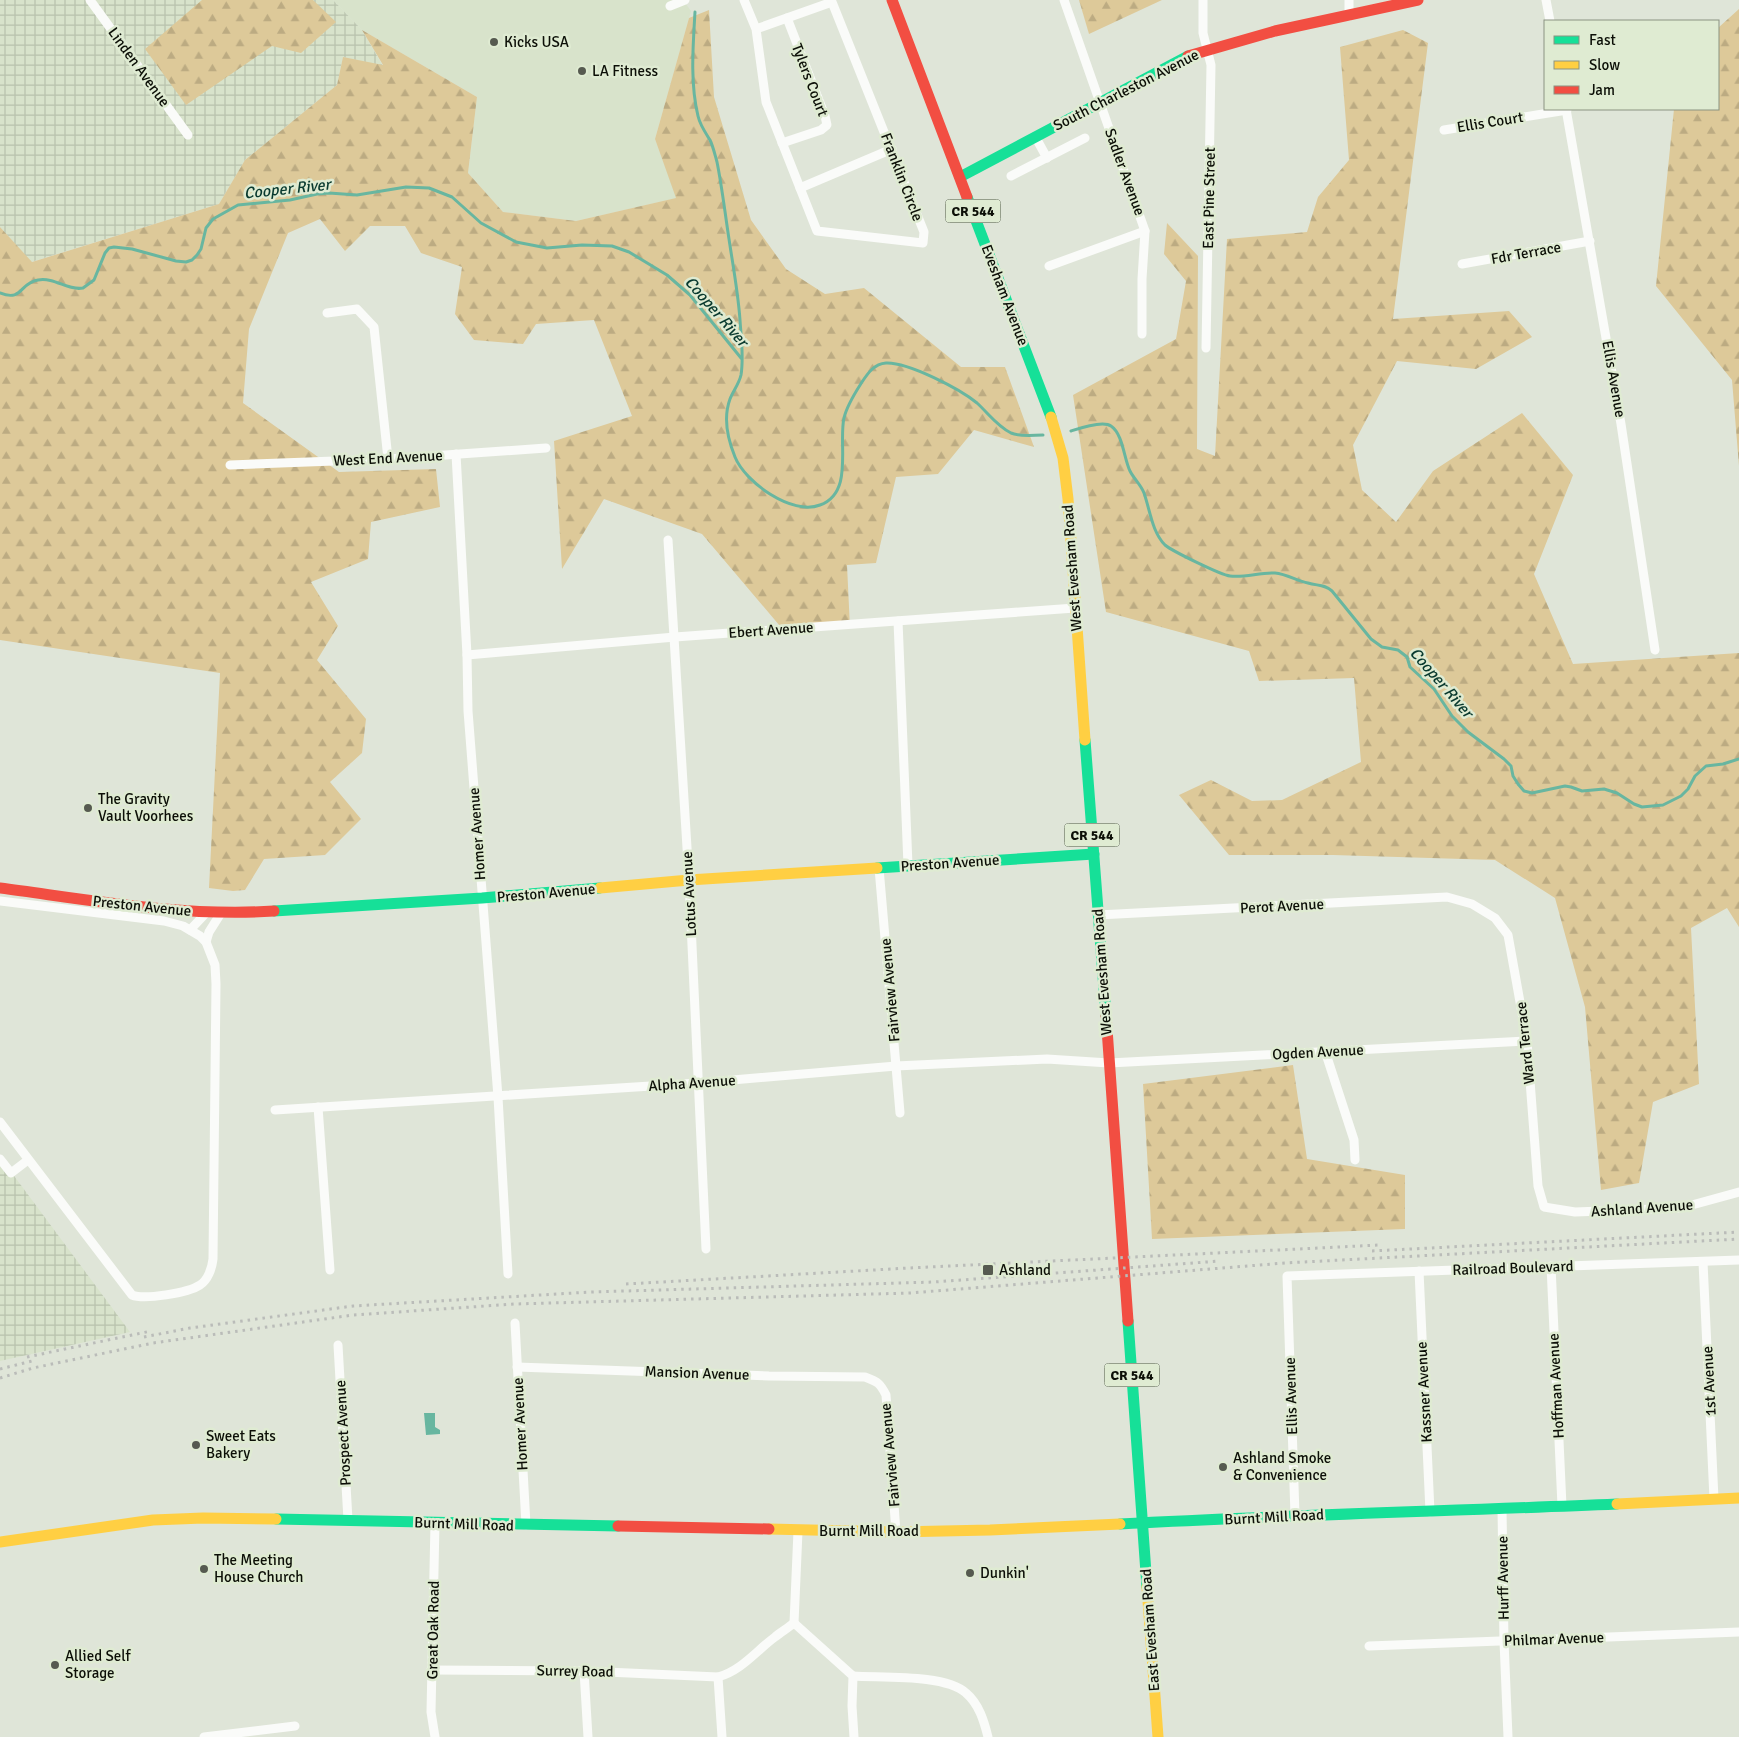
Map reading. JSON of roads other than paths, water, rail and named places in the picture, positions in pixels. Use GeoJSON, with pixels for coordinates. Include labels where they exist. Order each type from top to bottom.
{"type":"FeatureCollection","features":[{"type":"Feature","properties":{"kind":"main road","name":"Evesham Avenue"},"geometry":{"type":"LineString","coordinates":[[892,0],[1053,422]]}},
{"type":"Feature","properties":{"kind":"main road","name":"South Charleston Avenue"},"geometry":{"type":"LineString","coordinates":[[960,177],[1192,54],[1274,31],[1418,0]]}},
{"type":"Feature","properties":{"kind":"main road","name":"West Evesham Road"},"geometry":{"type":"LineString","coordinates":[[1053,422],[1063,458],[1094,854],[1142,1523]]}},
{"type":"Feature","properties":{"kind":"main road","name":"Preston Avenue"},"geometry":{"type":"LineString","coordinates":[[0,888],[140,907],[221,914],[482,898],[689,880],[1094,854]]}},
{"type":"Feature","properties":{"kind":"main road","name":"Burnt Mill Road"},"geometry":{"type":"LineString","coordinates":[[0,1542],[153,1520],[202,1518],[896,1532],[990,1530],[1294,1515],[1430,1512],[1739,1498]]}},
{"type":"Feature","properties":{"kind":"main road","name":"East Evesham Road"},"geometry":{"type":"LineString","coordinates":[[1142,1523],[1158,1737]]}},
{"type":"Feature","properties":{"kind":"street","name":"Linden Avenue"},"geometry":{"type":"LineString","coordinates":[[90,0],[188,135]]}},
{"type":"Feature","properties":{"kind":"street"},"geometry":{"type":"LineString","coordinates":[[670,6],[685,0]]}},
{"type":"Feature","properties":{"kind":"street","name":"Franklin Circle"},"geometry":{"type":"LineString","coordinates":[[744,0],[756,29],[766,102],[817,232],[923,243],[924,232],[832,2],[756,29]]}},
{"type":"Feature","properties":{"kind":"street","name":"Sadler Avenue"},"geometry":{"type":"LineString","coordinates":[[1064,0],[1145,232]]}},
{"type":"Feature","properties":{"kind":"street","name":"East Pine Street"},"geometry":{"type":"LineString","coordinates":[[1203,0],[1203,33],[1210,65],[1206,348]]}},
{"type":"Feature","properties":{"kind":"street"},"geometry":{"type":"LineString","coordinates":[[1349,0],[1349,16]]}},
{"type":"Feature","properties":{"kind":"street"},"geometry":{"type":"LineString","coordinates":[[1546,0],[1550,20]]}},
{"type":"Feature","properties":{"kind":"street","name":"Tylers Court"},"geometry":{"type":"LineString","coordinates":[[782,143],[821,130],[827,125],[787,18]]}},
{"type":"Feature","properties":{"kind":"street","name":"Ellis Court"},"geometry":{"type":"LineString","coordinates":[[1444,130],[1561,110]]}},
{"type":"Feature","properties":{"kind":"street","name":"Ellis Avenue"},"geometry":{"type":"LineString","coordinates":[[1567,110],[1621,424],[1655,650]]}},
{"type":"Feature","properties":{"kind":"street"},"geometry":{"type":"LineString","coordinates":[[1036,138],[1047,158]]}},
{"type":"Feature","properties":{"kind":"street"},"geometry":{"type":"LineString","coordinates":[[1011,176],[1085,138]]}},
{"type":"Feature","properties":{"kind":"street"},"geometry":{"type":"LineString","coordinates":[[800,188],[892,149]]}},
{"type":"Feature","properties":{"kind":"street"},"geometry":{"type":"LineString","coordinates":[[1049,266],[1145,232],[1142,279],[1142,334]]}},
{"type":"Feature","properties":{"kind":"street","name":"Fdr Terrace"},"geometry":{"type":"LineString","coordinates":[[1462,264],[1590,241]]}},
{"type":"Feature","properties":{"kind":"street"},"geometry":{"type":"LineString","coordinates":[[327,313],[357,310],[374,327],[388,459]]}},
{"type":"Feature","properties":{"kind":"street","name":"West End Avenue"},"geometry":{"type":"LineString","coordinates":[[230,465],[388,459],[546,448]]}},
{"type":"Feature","properties":{"kind":"street","name":"Homer Avenue"},"geometry":{"type":"LineString","coordinates":[[456,454],[467,655],[468,711],[498,1097],[508,1274]]}},
{"type":"Feature","properties":{"kind":"street","name":"Lotus Avenue"},"geometry":{"type":"LineString","coordinates":[[668,540],[689,880],[706,1249]]}},
{"type":"Feature","properties":{"kind":"street","name":"Ebert Avenue"},"geometry":{"type":"LineString","coordinates":[[467,655],[675,637],[1075,608]]}},
{"type":"Feature","properties":{"kind":"street"},"geometry":{"type":"LineString","coordinates":[[898,621],[908,865]]}},
{"type":"Feature","properties":{"kind":"street","name":"Fairview Avenue"},"geometry":{"type":"LineString","coordinates":[[880,868],[900,1113]]}},
{"type":"Feature","properties":{"kind":"street","name":"Perot Avenue"},"geometry":{"type":"LineString","coordinates":[[1098,915],[1446,897],[1465,902]]}},
{"type":"Feature","properties":{"kind":"street","name":"Preston Avenue"},"geometry":{"type":"LineString","coordinates":[[0,901],[164,921],[190,930],[206,942]]}},
{"type":"Feature","properties":{"kind":"street","name":"Ward Terrace"},"geometry":{"type":"LineString","coordinates":[[1465,902],[1472,904],[1495,918],[1508,935],[1527,1041],[1538,1186],[1544,1208]]}},
{"type":"Feature","properties":{"kind":"street"},"geometry":{"type":"LineString","coordinates":[[190,930],[206,913]]}},
{"type":"Feature","properties":{"kind":"street"},"geometry":{"type":"LineString","coordinates":[[0,1122],[132,1294],[146,1297],[160,1296],[192,1289],[201,1285],[209,1274],[213,1259],[216,984],[215,965],[206,942],[209,932],[221,914]]}},
{"type":"Feature","properties":{"kind":"street","name":"Ogden Avenue"},"geometry":{"type":"LineString","coordinates":[[1109,1063],[1527,1041]]}},
{"type":"Feature","properties":{"kind":"street"},"geometry":{"type":"LineString","coordinates":[[1324,1051],[1354,1140],[1355,1160]]}},
{"type":"Feature","properties":{"kind":"street","name":"Alpha Avenue"},"geometry":{"type":"LineString","coordinates":[[275,1110],[698,1083],[896,1066],[1047,1059],[1109,1063]]}},
{"type":"Feature","properties":{"kind":"street"},"geometry":{"type":"LineString","coordinates":[[318,1107],[330,1270]]}},
{"type":"Feature","properties":{"kind":"street"},"geometry":{"type":"LineString","coordinates":[[0,1159],[11,1173],[28,1160]]}},
{"type":"Feature","properties":{"kind":"street","name":"Ashland Avenue"},"geometry":{"type":"LineString","coordinates":[[1544,1208],[1575,1212],[1681,1208],[1739,1192]]}},
{"type":"Feature","properties":{"kind":"street","name":"Railroad Boulevard"},"geometry":{"type":"LineString","coordinates":[[1287,1276],[1739,1260]]}},
{"type":"Feature","properties":{"kind":"street","name":"1st Avenue"},"geometry":{"type":"LineString","coordinates":[[1703,1262],[1714,1499]]}},
{"type":"Feature","properties":{"kind":"street","name":"Hoffman Avenue"},"geometry":{"type":"LineString","coordinates":[[1551,1266],[1562,1506]]}},
{"type":"Feature","properties":{"kind":"street","name":"Kassner Avenue"},"geometry":{"type":"LineString","coordinates":[[1419,1271],[1430,1512]]}},
{"type":"Feature","properties":{"kind":"street","name":"Ellis Avenue"},"geometry":{"type":"LineString","coordinates":[[1287,1276],[1294,1515]]}},
{"type":"Feature","properties":{"kind":"street","name":"Homer Avenue"},"geometry":{"type":"LineString","coordinates":[[515,1323],[526,1525]]}},
{"type":"Feature","properties":{"kind":"street","name":"Prospect Avenue"},"geometry":{"type":"LineString","coordinates":[[338,1345],[348,1520]]}},
{"type":"Feature","properties":{"kind":"street","name":"Mansion Avenue"},"geometry":{"type":"LineString","coordinates":[[517,1367],[865,1377],[877,1382]]}},
{"type":"Feature","properties":{"kind":"street","name":"Fairview Avenue"},"geometry":{"type":"LineString","coordinates":[[877,1382],[886,1395],[896,1532]]}},
{"type":"Feature","properties":{"kind":"street","name":"Hurff Avenue"},"geometry":{"type":"LineString","coordinates":[[1502,1508],[1508,1737]]}},
{"type":"Feature","properties":{"kind":"street","name":"Great Oak Road"},"geometry":{"type":"LineString","coordinates":[[435,1523],[431,1712],[435,1737]]}},
{"type":"Feature","properties":{"kind":"street"},"geometry":{"type":"LineString","coordinates":[[794,1623],[798,1531]]}},
{"type":"Feature","properties":{"kind":"street"},"geometry":{"type":"LineString","coordinates":[[794,1623],[853,1676],[930,1680],[952,1684],[966,1693],[977,1706],[984,1718],[988,1737]]}},
{"type":"Feature","properties":{"kind":"street"},"geometry":{"type":"LineString","coordinates":[[722,1737],[718,1677],[733,1671],[794,1623]]}},
{"type":"Feature","properties":{"kind":"street","name":"Philmar Avenue"},"geometry":{"type":"LineString","coordinates":[[1369,1646],[1739,1632]]}},
{"type":"Feature","properties":{"kind":"street","name":"Surrey Road"},"geometry":{"type":"LineString","coordinates":[[432,1670],[584,1670],[718,1677]]}},
{"type":"Feature","properties":{"kind":"street"},"geometry":{"type":"LineString","coordinates":[[584,1670],[588,1737]]}},
{"type":"Feature","properties":{"kind":"street"},"geometry":{"type":"LineString","coordinates":[[853,1676],[854,1737]]}},
{"type":"Feature","properties":{"kind":"street"},"geometry":{"type":"LineString","coordinates":[[204,1737],[295,1726]]}},
{"type":"Feature","properties":{"kind":"waterway","name":"Cooper River"},"geometry":{"type":"LineString","coordinates":[[695,12],[693,64],[695,103],[700,122],[711,142],[717,162],[739,310],[742,368],[740,378],[728,406],[727,429],[730,443],[740,467],[759,486],[783,501],[796,506],[809,507],[820,505],[831,499],[841,479],[843,429],[847,408],[869,372],[878,365],[886,363],[907,367],[933,377],[959,391],[977,403],[997,423],[1011,433],[1043,435]]}},
{"type":"Feature","properties":{"kind":"waterway","name":"Cooper River"},"geometry":{"type":"LineString","coordinates":[[0,293],[7,295],[17,294],[27,285],[38,280],[50,280],[72,288],[83,288],[94,280],[105,253],[109,248],[114,247],[132,249],[176,261],[186,262],[192,260],[201,249],[206,228],[213,219],[238,205],[290,200],[317,194],[357,195],[406,187],[429,188],[452,197],[481,223],[516,242],[547,248],[582,245],[612,246],[629,252],[667,275],[690,295],[741,358]]}},
{"type":"Feature","properties":{"kind":"waterway","name":"Cooper River"},"geometry":{"type":"LineString","coordinates":[[1071,431],[1091,425],[1103,424],[1107,424],[1115,430],[1121,441],[1130,471],[1144,493],[1157,534],[1169,548],[1225,575],[1279,574],[1324,586],[1332,591],[1371,639],[1382,647],[1398,650],[1407,657],[1410,667],[1434,689],[1452,716],[1468,732],[1511,766],[1513,776],[1524,791],[1532,793],[1565,786],[1582,791],[1604,789],[1617,793],[1642,807],[1663,805],[1681,796],[1688,789],[1695,776],[1706,766],[1723,764],[1739,759]]}},
{"type":"Feature","properties":{"kind":"railway"},"geometry":{"type":"LineString","coordinates":[[1372,1251],[1739,1232]]}},
{"type":"Feature","properties":{"kind":"railway"},"geometry":{"type":"LineString","coordinates":[[0,1378],[33,1368],[153,1343],[353,1315],[515,1304],[910,1293],[1285,1263],[1739,1239]]}},
{"type":"Feature","properties":{"kind":"railway"},"geometry":{"type":"LineString","coordinates":[[626,1284],[1380,1245]]}},
{"type":"Feature","properties":{"kind":"railway"},"geometry":{"type":"LineString","coordinates":[[144,1337],[190,1328],[353,1306],[591,1292],[934,1282],[1220,1261]]}},
{"type":"Feature","properties":{"kind":"railway"},"geometry":{"type":"LineString","coordinates":[[27,1357],[151,1331]]}},
{"type":"Feature","properties":{"kind":"railway"},"geometry":{"type":"LineString","coordinates":[[0,1369],[36,1360]]}},
{"type":"Feature","properties":{"kind":"place","name":"Kicks USA"},"geometry":{"type":"Point","coordinates":[494,42]}},
{"type":"Feature","properties":{"kind":"place","name":"LA Fitness"},"geometry":{"type":"Point","coordinates":[582,71]}},
{"type":"Feature","properties":{"kind":"place","name":"The Gravity Vault Voorhees"},"geometry":{"type":"Point","coordinates":[88,808]}},
{"type":"Feature","properties":{"kind":"place","name":"Ashland"},"geometry":{"type":"Point","coordinates":[988,1270]}},
{"type":"Feature","properties":{"kind":"place","name":"Sweet Eats Bakery"},"geometry":{"type":"Point","coordinates":[196,1445]}},
{"type":"Feature","properties":{"kind":"place","name":"Ashland Smoke & Convenience"},"geometry":{"type":"Point","coordinates":[1223,1467]}},
{"type":"Feature","properties":{"kind":"place","name":"The Meeting House Church"},"geometry":{"type":"Point","coordinates":[204,1569]}},
{"type":"Feature","properties":{"kind":"place","name":"Dunkin'"},"geometry":{"type":"Point","coordinates":[970,1573]}},
{"type":"Feature","properties":{"kind":"place","name":"Allied Self Storage"},"geometry":{"type":"Point","coordinates":[55,1665]}}]}
